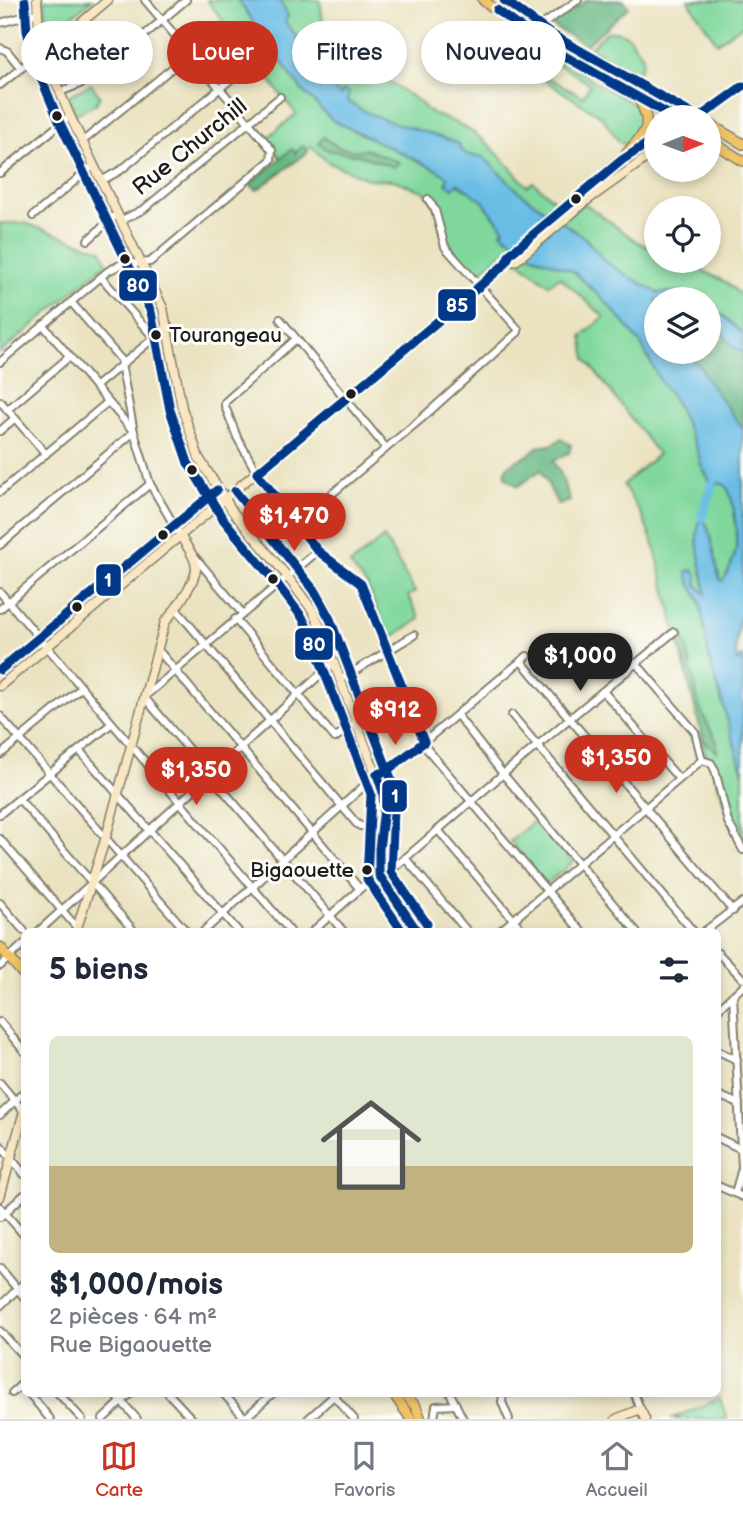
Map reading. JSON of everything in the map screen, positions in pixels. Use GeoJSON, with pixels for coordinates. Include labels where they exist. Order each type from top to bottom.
{"type":"FeatureCollection","features":[{"type":"Feature","properties":{"kind":"main road"},"geometry":{"type":"LineString","coordinates":[[483,0],[527,35],[648,105]]}},
{"type":"Feature","properties":{"kind":"main road"},"geometry":{"type":"LineString","coordinates":[[503,0],[530,21]]}},
{"type":"Feature","properties":{"kind":"main road"},"geometry":{"type":"LineString","coordinates":[[566,43],[677,105]]}},
{"type":"Feature","properties":{"kind":"main road"},"geometry":{"type":"LineString","coordinates":[[622,160],[629,149],[641,139],[647,127],[647,114],[639,100]]}},
{"type":"Feature","properties":{"kind":"main road"},"geometry":{"type":"LineString","coordinates":[[721,131],[743,144]]}},
{"type":"Feature","properties":{"kind":"main road"},"geometry":{"type":"LineString","coordinates":[[721,147],[743,161]]}},
{"type":"Feature","properties":{"kind":"main road"},"geometry":{"type":"LineString","coordinates":[[0,947],[21,971]]}},
{"type":"Feature","properties":{"kind":"main road"},"geometry":{"type":"LineString","coordinates":[[405,1397],[411,1419]]}},
{"type":"Feature","properties":{"kind":"main road"},"geometry":{"type":"LineString","coordinates":[[406,1397],[421,1419]]}},
{"type":"Feature","properties":{"kind":"street"},"geometry":{"type":"LineString","coordinates":[[37,0],[39,21]]}},
{"type":"Feature","properties":{"kind":"street"},"geometry":{"type":"LineString","coordinates":[[83,21],[108,0]]}},
{"type":"Feature","properties":{"kind":"street"},"geometry":{"type":"LineString","coordinates":[[145,0],[167,26]]}},
{"type":"Feature","properties":{"kind":"street"},"geometry":{"type":"LineString","coordinates":[[60,92],[92,79],[186,0]]}},
{"type":"Feature","properties":{"kind":"street"},"geometry":{"type":"LineString","coordinates":[[547,21],[578,0]]}},
{"type":"Feature","properties":{"kind":"street"},"geometry":{"type":"LineString","coordinates":[[0,23],[37,12]]}},
{"type":"Feature","properties":{"kind":"street"},"geometry":{"type":"LineString","coordinates":[[0,48],[7,51],[21,68],[0,85]]}},
{"type":"Feature","properties":{"kind":"street"},"geometry":{"type":"LineString","coordinates":[[83,141],[167,73]]}},
{"type":"Feature","properties":{"kind":"street"},"geometry":{"type":"LineString","coordinates":[[57,84],[118,218],[143,262],[163,308],[179,392],[189,433],[199,458],[225,499],[313,611],[383,793],[379,875],[411,928]]}},
{"type":"Feature","properties":{"kind":"street"},"geometry":{"type":"LineString","coordinates":[[0,362],[101,277],[120,265],[150,262],[271,160],[272,150],[215,84]]}},
{"type":"Feature","properties":{"kind":"street"},"geometry":{"type":"LineString","coordinates":[[101,181],[121,170],[225,84]]}},
{"type":"Feature","properties":{"kind":"street"},"geometry":{"type":"LineString","coordinates":[[715,105],[743,86]]}},
{"type":"Feature","properties":{"kind":"street","name":"Rue Churchill"},"geometry":{"type":"LineString","coordinates":[[88,240],[118,218],[144,209],[280,97]]}},
{"type":"Feature","properties":{"kind":"street"},"geometry":{"type":"LineString","coordinates":[[0,173],[70,116]]}},
{"type":"Feature","properties":{"kind":"street"},"geometry":{"type":"LineString","coordinates":[[0,686],[481,285],[561,217],[622,160],[644,146]]}},
{"type":"Feature","properties":{"kind":"street"},"geometry":{"type":"LineString","coordinates":[[561,217],[644,159]]}},
{"type":"Feature","properties":{"kind":"street"},"geometry":{"type":"LineString","coordinates":[[33,216],[93,165]]}},
{"type":"Feature","properties":{"kind":"street"},"geometry":{"type":"LineString","coordinates":[[296,524],[422,418],[518,329],[439,240],[435,210],[428,199]]}},
{"type":"Feature","properties":{"kind":"street"},"geometry":{"type":"LineString","coordinates":[[101,277],[154,338]]}},
{"type":"Feature","properties":{"kind":"street"},"geometry":{"type":"LineString","coordinates":[[71,302],[122,363],[134,432],[150,484],[194,559],[195,574],[176,609],[165,622],[79,928]]}},
{"type":"Feature","properties":{"kind":"street"},"geometry":{"type":"LineString","coordinates":[[280,319],[386,448]]}},
{"type":"Feature","properties":{"kind":"street"},"geometry":{"type":"LineString","coordinates":[[43,325],[134,432]]}},
{"type":"Feature","properties":{"kind":"street"},"geometry":{"type":"LineString","coordinates":[[95,387],[168,326]]}},
{"type":"Feature","properties":{"kind":"street"},"geometry":{"type":"LineString","coordinates":[[296,339],[225,402],[237,437],[257,473],[318,551],[361,584],[427,748],[578,928]]}},
{"type":"Feature","properties":{"kind":"street"},"geometry":{"type":"LineString","coordinates":[[7,410],[69,357]]}},
{"type":"Feature","properties":{"kind":"street"},"geometry":{"type":"LineString","coordinates":[[0,401],[46,454]]}},
{"type":"Feature","properties":{"kind":"street"},"geometry":{"type":"LineString","coordinates":[[0,492],[108,402]]}},
{"type":"Feature","properties":{"kind":"street"},"geometry":{"type":"LineString","coordinates":[[0,431],[14,419]]}},
{"type":"Feature","properties":{"kind":"street"},"geometry":{"type":"LineString","coordinates":[[0,545],[134,432]]}},
{"type":"Feature","properties":{"kind":"street"},"geometry":{"type":"LineString","coordinates":[[0,610],[150,484]]}},
{"type":"Feature","properties":{"kind":"street"},"geometry":{"type":"LineString","coordinates":[[189,551],[242,612]]}},
{"type":"Feature","properties":{"kind":"street"},"geometry":{"type":"LineString","coordinates":[[144,697],[242,612],[318,551]]}},
{"type":"Feature","properties":{"kind":"street"},"geometry":{"type":"LineString","coordinates":[[0,592],[287,928]]}},
{"type":"Feature","properties":{"kind":"street"},"geometry":{"type":"LineString","coordinates":[[176,609],[341,806],[360,826],[382,828]]}},
{"type":"Feature","properties":{"kind":"street"},"geometry":{"type":"LineString","coordinates":[[235,620],[335,738],[356,722]]}},
{"type":"Feature","properties":{"kind":"street"},"geometry":{"type":"LineString","coordinates":[[316,928],[359,888],[379,875],[388,873],[674,632]]}},
{"type":"Feature","properties":{"kind":"street"},"geometry":{"type":"LineString","coordinates":[[340,680],[414,635]]}},
{"type":"Feature","properties":{"kind":"street"},"geometry":{"type":"LineString","coordinates":[[158,650],[359,888]]}},
{"type":"Feature","properties":{"kind":"street"},"geometry":{"type":"LineString","coordinates":[[207,928],[377,774],[385,772],[424,742],[524,658],[570,719],[733,911]]}},
{"type":"Feature","properties":{"kind":"street"},"geometry":{"type":"LineString","coordinates":[[42,928],[334,662]]}},
{"type":"Feature","properties":{"kind":"street"},"geometry":{"type":"LineString","coordinates":[[636,663],[695,732],[702,760]]}},
{"type":"Feature","properties":{"kind":"street"},"geometry":{"type":"LineString","coordinates":[[0,755],[81,688]]}},
{"type":"Feature","properties":{"kind":"street"},"geometry":{"type":"LineString","coordinates":[[603,691],[679,779]]}},
{"type":"Feature","properties":{"kind":"street"},"geometry":{"type":"LineString","coordinates":[[144,697],[341,928]]}},
{"type":"Feature","properties":{"kind":"street"},"geometry":{"type":"LineString","coordinates":[[457,715],[503,774],[633,928]]}},
{"type":"Feature","properties":{"kind":"street"},"geometry":{"type":"LineString","coordinates":[[512,715],[690,928]]}},
{"type":"Feature","properties":{"kind":"street"},"geometry":{"type":"LineString","coordinates":[[0,716],[183,928]]}},
{"type":"Feature","properties":{"kind":"street"},"geometry":{"type":"LineString","coordinates":[[0,814],[111,724]]}},
{"type":"Feature","properties":{"kind":"street"},"geometry":{"type":"LineString","coordinates":[[79,750],[235,928]]}},
{"type":"Feature","properties":{"kind":"street"},"geometry":{"type":"LineString","coordinates":[[504,928],[702,760]]}},
{"type":"Feature","properties":{"kind":"street"},"geometry":{"type":"LineString","coordinates":[[702,760],[711,764],[715,770],[728,822],[743,850]]}},
{"type":"Feature","properties":{"kind":"street"},"geometry":{"type":"LineString","coordinates":[[19,799],[131,928]]}},
{"type":"Feature","properties":{"kind":"street"},"geometry":{"type":"LineString","coordinates":[[438,830],[521,928]]}},
{"type":"Feature","properties":{"kind":"street"},"geometry":{"type":"LineString","coordinates":[[0,839],[76,928]]}},
{"type":"Feature","properties":{"kind":"street"},"geometry":{"type":"LineString","coordinates":[[405,858],[464,928]]}},
{"type":"Feature","properties":{"kind":"street"},"geometry":{"type":"LineString","coordinates":[[709,928],[743,902]]}},
{"type":"Feature","properties":{"kind":"street"},"geometry":{"type":"LineString","coordinates":[[0,903],[21,928]]}},
{"type":"Feature","properties":{"kind":"street"},"geometry":{"type":"LineString","coordinates":[[0,966],[21,947]]}},
{"type":"Feature","properties":{"kind":"street"},"geometry":{"type":"LineString","coordinates":[[721,956],[743,979]]}},
{"type":"Feature","properties":{"kind":"street"},"geometry":{"type":"LineString","coordinates":[[721,1005],[743,986]]}},
{"type":"Feature","properties":{"kind":"street"},"geometry":{"type":"LineString","coordinates":[[733,995],[742,1168],[734,1193]]}},
{"type":"Feature","properties":{"kind":"street"},"geometry":{"type":"LineString","coordinates":[[0,1022],[21,1047]]}},
{"type":"Feature","properties":{"kind":"street"},"geometry":{"type":"LineString","coordinates":[[721,1052],[737,1060]]}},
{"type":"Feature","properties":{"kind":"street"},"geometry":{"type":"LineString","coordinates":[[0,1083],[21,1108]]}},
{"type":"Feature","properties":{"kind":"street"},"geometry":{"type":"LineString","coordinates":[[0,1115],[21,1095]]}},
{"type":"Feature","properties":{"kind":"street"},"geometry":{"type":"LineString","coordinates":[[721,1096],[739,1104]]}},
{"type":"Feature","properties":{"kind":"street"},"geometry":{"type":"LineString","coordinates":[[0,1197],[21,1122]]}},
{"type":"Feature","properties":{"kind":"street"},"geometry":{"type":"LineString","coordinates":[[721,1139],[741,1149]]}},
{"type":"Feature","properties":{"kind":"street"},"geometry":{"type":"LineString","coordinates":[[0,1145],[21,1171]]}},
{"type":"Feature","properties":{"kind":"street"},"geometry":{"type":"LineString","coordinates":[[721,1187],[743,1197]]}},
{"type":"Feature","properties":{"kind":"street"},"geometry":{"type":"LineString","coordinates":[[21,1197],[2,1212],[21,1232]]}},
{"type":"Feature","properties":{"kind":"street"},"geometry":{"type":"LineString","coordinates":[[0,1268],[21,1293]]}},
{"type":"Feature","properties":{"kind":"street"},"geometry":{"type":"LineString","coordinates":[[0,1306],[21,1286]]}},
{"type":"Feature","properties":{"kind":"street"},"geometry":{"type":"LineString","coordinates":[[0,1331],[21,1354]]}},
{"type":"Feature","properties":{"kind":"street"},"geometry":{"type":"LineString","coordinates":[[12,1393],[21,1387]]}},
{"type":"Feature","properties":{"kind":"street"},"geometry":{"type":"LineString","coordinates":[[32,1397],[50,1419]]}},
{"type":"Feature","properties":{"kind":"street"},"geometry":{"type":"LineString","coordinates":[[62,1397],[82,1419]]}},
{"type":"Feature","properties":{"kind":"street"},"geometry":{"type":"LineString","coordinates":[[118,1397],[137,1419]]}},
{"type":"Feature","properties":{"kind":"street"},"geometry":{"type":"LineString","coordinates":[[103,1419],[126,1397]]}},
{"type":"Feature","properties":{"kind":"street"},"geometry":{"type":"LineString","coordinates":[[172,1397],[192,1419]]}},
{"type":"Feature","properties":{"kind":"street"},"geometry":{"type":"LineString","coordinates":[[226,1397],[245,1419],[269,1397]]}},
{"type":"Feature","properties":{"kind":"street"},"geometry":{"type":"LineString","coordinates":[[308,1419],[331,1397]]}},
{"type":"Feature","properties":{"kind":"street"},"geometry":{"type":"LineString","coordinates":[[336,1397],[354,1419]]}},
{"type":"Feature","properties":{"kind":"street"},"geometry":{"type":"LineString","coordinates":[[434,1419],[436,1406],[453,1397],[463,1419]]}},
{"type":"Feature","properties":{"kind":"street"},"geometry":{"type":"LineString","coordinates":[[503,1397],[509,1419]]}},
{"type":"Feature","properties":{"kind":"street"},"geometry":{"type":"LineString","coordinates":[[636,1397],[645,1419]]}},
{"type":"Feature","properties":{"kind":"street"},"geometry":{"type":"LineString","coordinates":[[616,1419],[640,1409]]}},
{"type":"Feature","properties":{"kind":"green space"},"geometry":{"type":"Polygon","coordinates":[[[44,0],[92,0],[66,21],[47,21],[44,0]]]}},
{"type":"Feature","properties":{"kind":"green space"},"geometry":{"type":"Polygon","coordinates":[[[207,0],[238,0],[253,21],[223,21],[207,0]]]}},
{"type":"Feature","properties":{"kind":"green space"},"geometry":{"type":"Polygon","coordinates":[[[280,0],[320,0],[323,21],[292,21],[292,31],[285,22],[280,0]]]}},
{"type":"Feature","properties":{"kind":"green space"},"geometry":{"type":"Polygon","coordinates":[[[588,0],[623,0],[629,7],[586,45],[566,33],[566,21],[555,21],[588,0]]]}},
{"type":"Feature","properties":{"kind":"green space"},"geometry":{"type":"Polygon","coordinates":[[[688,0],[743,0],[743,25],[717,43],[688,0]]]}},
{"type":"Feature","properties":{"kind":"green space"},"geometry":{"type":"Polygon","coordinates":[[[616,31],[628,36],[643,56],[637,74],[590,48],[607,32],[616,31]]]}},
{"type":"Feature","properties":{"kind":"green space"},"geometry":{"type":"Polygon","coordinates":[[[278,57],[292,76],[292,84],[297,84],[332,120],[435,169],[449,177],[453,188],[457,183],[482,200],[504,230],[502,233],[534,256],[573,271],[604,300],[641,344],[644,350],[644,364],[652,364],[676,403],[712,485],[723,483],[732,503],[736,549],[733,562],[723,581],[720,580],[711,545],[705,581],[706,594],[697,585],[696,574],[691,570],[689,581],[700,601],[709,657],[743,773],[743,847],[735,834],[704,750],[654,545],[641,514],[623,485],[658,454],[586,359],[582,336],[604,317],[560,277],[549,285],[506,251],[476,275],[446,241],[438,208],[423,191],[393,180],[368,179],[329,163],[311,147],[287,166],[266,139],[296,114],[273,84],[278,84],[278,57]]]}},
{"type":"Feature","properties":{"kind":"green space"},"geometry":{"type":"Polygon","coordinates":[[[566,64],[638,107],[642,119],[641,128],[625,144],[620,143],[602,117],[550,84],[560,84],[583,97],[590,84],[566,69],[566,64]]]}},
{"type":"Feature","properties":{"kind":"green space"},"geometry":{"type":"Polygon","coordinates":[[[91,84],[100,96],[96,104],[76,114],[68,96],[91,84]]]}},
{"type":"Feature","properties":{"kind":"green space"},"geometry":{"type":"Polygon","coordinates":[[[329,84],[393,84],[428,111],[479,137],[496,151],[527,186],[533,182],[570,214],[584,203],[644,245],[644,273],[707,273],[726,282],[743,297],[743,334],[721,314],[721,287],[648,287],[605,261],[585,238],[523,195],[480,158],[369,114],[347,101],[329,84]]]}},
{"type":"Feature","properties":{"kind":"green space"},"geometry":{"type":"Polygon","coordinates":[[[323,137],[338,147],[357,151],[366,149],[399,162],[394,167],[362,156],[327,150],[319,143],[323,137]]]}},
{"type":"Feature","properties":{"kind":"green space"},"geometry":{"type":"Polygon","coordinates":[[[303,146],[308,152],[257,190],[249,184],[292,149],[295,153],[303,146]]]}},
{"type":"Feature","properties":{"kind":"green space"},"geometry":{"type":"Polygon","coordinates":[[[0,223],[25,223],[102,250],[107,263],[0,353],[0,223]]]}},
{"type":"Feature","properties":{"kind":"green space"},"geometry":{"type":"Polygon","coordinates":[[[721,328],[729,342],[743,353],[743,429],[706,379],[697,364],[721,364],[721,328]]]}},
{"type":"Feature","properties":{"kind":"green space"},"geometry":{"type":"Polygon","coordinates":[[[561,439],[571,445],[569,453],[553,461],[560,472],[570,501],[558,505],[541,470],[518,486],[505,477],[506,468],[515,461],[527,456],[537,447],[551,445],[561,439]]]}},
{"type":"Feature","properties":{"kind":"green space"},"geometry":{"type":"Polygon","coordinates":[[[384,537],[415,592],[408,596],[420,619],[389,639],[367,585],[350,565],[384,537]]]}},
{"type":"Feature","properties":{"kind":"green space"},"geometry":{"type":"Polygon","coordinates":[[[678,636],[686,643],[700,709],[717,742],[717,752],[703,740],[678,636]]]}},
{"type":"Feature","properties":{"kind":"green space"},"geometry":{"type":"Polygon","coordinates":[[[538,818],[573,862],[546,884],[510,841],[538,818]]]}},
{"type":"Feature","properties":{"kind":"green space"},"geometry":{"type":"Polygon","coordinates":[[[720,1398],[727,1419],[671,1419],[720,1398]]]}},
{"type":"Feature","properties":{"kind":"water"},"geometry":{"type":"Polygon","coordinates":[[[238,0],[280,0],[288,16],[285,22],[292,31],[292,76],[278,57],[278,21],[253,21],[238,0]]]}},
{"type":"Feature","properties":{"kind":"water"},"geometry":{"type":"Polygon","coordinates":[[[297,84],[329,84],[340,95],[344,90],[349,93],[347,101],[360,109],[459,144],[461,150],[469,155],[483,157],[523,195],[585,238],[605,261],[648,287],[644,287],[644,350],[604,300],[573,271],[534,256],[501,232],[504,229],[482,200],[457,183],[453,188],[446,183],[448,177],[435,169],[332,120],[297,84]]]}},
{"type":"Feature","properties":{"kind":"water"},"geometry":{"type":"Polygon","coordinates":[[[721,314],[743,334],[743,353],[729,342],[721,328],[721,314]]]}},
{"type":"Feature","properties":{"kind":"water"},"geometry":{"type":"Polygon","coordinates":[[[652,364],[697,364],[743,429],[743,610],[736,649],[737,662],[743,656],[743,773],[709,657],[700,601],[689,581],[687,571],[694,571],[697,585],[706,594],[697,543],[702,517],[711,538],[720,580],[723,581],[736,549],[732,503],[727,487],[719,483],[712,485],[676,403],[652,364]]]}},
{"type":"Feature","properties":{"kind":"waterway"},"geometry":{"type":"LineString","coordinates":[[702,517],[712,485]]}},
{"type":"Feature","properties":{"kind":"transit line"},"geometry":{"type":"LineString","coordinates":[[504,0],[549,33],[676,105]]}},
{"type":"Feature","properties":{"kind":"transit line","name":"80"},"geometry":{"type":"LineString","coordinates":[[25,1],[27,31],[36,66],[59,121],[151,312],[170,410],[188,463],[223,519],[277,584],[308,629],[371,794],[367,879],[400,928]]}},
{"type":"Feature","properties":{"kind":"transit line"},"geometry":{"type":"LineString","coordinates":[[497,10],[543,44],[652,105]]}},
{"type":"Feature","properties":{"kind":"transit line","name":"85"},"geometry":{"type":"LineString","coordinates":[[717,105],[743,86]]}},
{"type":"Feature","properties":{"kind":"transit line","name":"85"},"geometry":{"type":"LineString","coordinates":[[257,473],[481,285],[505,264],[510,254],[622,160],[644,146]]}},
{"type":"Feature","properties":{"kind":"transit line","name":"85"},"geometry":{"type":"LineString","coordinates":[[257,473],[318,551],[361,584],[424,742]]}},
{"type":"Feature","properties":{"kind":"transit line","name":"1"},"geometry":{"type":"LineString","coordinates":[[0,670],[217,490]]}},
{"type":"Feature","properties":{"kind":"transit line","name":"1"},"geometry":{"type":"LineString","coordinates":[[235,491],[314,590],[330,619],[395,789],[391,872],[427,924]]}},
{"type":"Feature","properties":{"kind":"transit line","name":"85"},"geometry":{"type":"LineString","coordinates":[[377,774],[385,772],[424,742]]}},
{"type":"Feature","properties":{"kind":"transit line","name":"85"},"geometry":{"type":"LineString","coordinates":[[377,774],[383,792],[384,809],[379,875],[415,928]]}},
{"type":"Feature","properties":{"kind":"place","name":"Tourangeau"},"geometry":{"type":"Point","coordinates":[156,335]}},
{"type":"Feature","properties":{"kind":"place","name":"Bigaouette"},"geometry":{"type":"Point","coordinates":[367,870]}}]}
